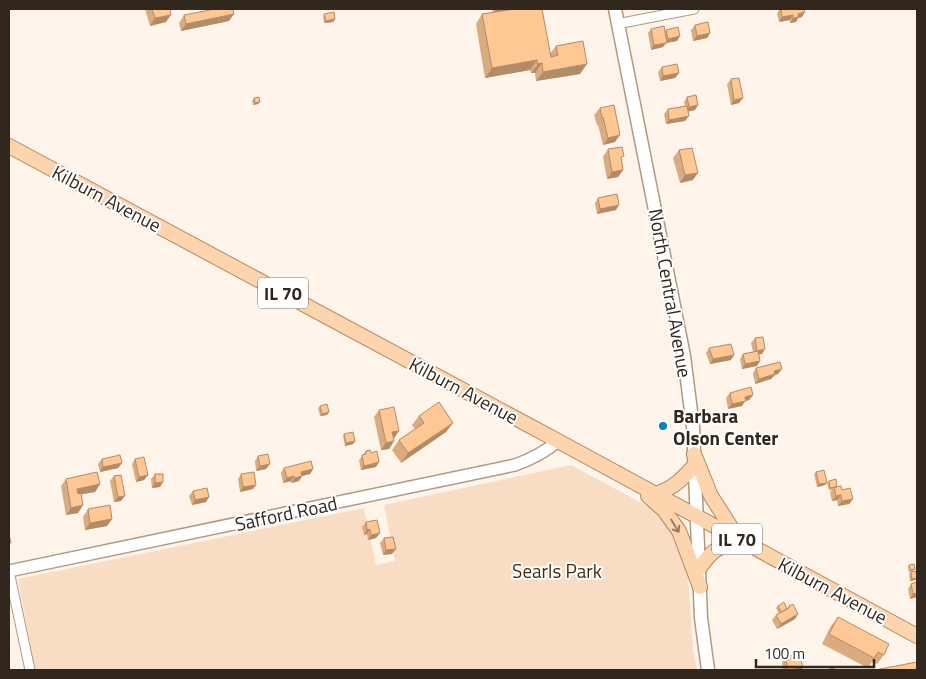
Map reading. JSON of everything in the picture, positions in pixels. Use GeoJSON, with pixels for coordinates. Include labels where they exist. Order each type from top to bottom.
{"type":"FeatureCollection","features":[{"type":"Feature","properties":{"kind":"main road","name":"North Central Avenue"},"geometry":{"type":"LineString","coordinates":[[615,9],[684,356],[698,517],[701,618],[708,670]]}},
{"type":"Feature","properties":{"kind":"main road","name":"Kilburn Avenue"},"geometry":{"type":"LineString","coordinates":[[9,146],[558,440],[917,636]]}},
{"type":"Feature","properties":{"kind":"main road"},"geometry":{"type":"LineString","coordinates":[[655,494],[671,488],[683,479],[694,459]]}},
{"type":"Feature","properties":{"kind":"main road"},"geometry":{"type":"LineString","coordinates":[[694,459],[711,496],[744,542],[716,549],[708,554],[699,569]]}},
{"type":"Feature","properties":{"kind":"main road"},"geometry":{"type":"LineString","coordinates":[[628,479],[664,510],[671,519],[684,542],[700,587]]}},
{"type":"Feature","properties":{"kind":"street"},"geometry":{"type":"LineString","coordinates":[[618,24],[694,9]]}},
{"type":"Feature","properties":{"kind":"street","name":"Safford Road"},"geometry":{"type":"LineString","coordinates":[[9,571],[515,465],[544,453],[558,440]]}},
{"type":"Feature","properties":{"kind":"street"},"geometry":{"type":"LineString","coordinates":[[9,571],[30,670]]}},
{"type":"Feature","properties":{"kind":"green space","name":"Searls Park"},"geometry":{"type":"Polygon","coordinates":[[[571,465],[662,514],[678,533],[687,562],[693,649],[697,670],[35,670],[18,579],[364,508],[376,565],[395,561],[384,505],[571,465]]]}},
{"type":"Feature","properties":{"kind":"building"},"geometry":{"type":"Polygon","coordinates":[[[152,9],[170,9],[171,15],[155,18],[152,9]]]}},
{"type":"Feature","properties":{"kind":"building"},"geometry":{"type":"Polygon","coordinates":[[[215,9],[233,9],[234,14],[186,24],[184,15],[215,9]]]}},
{"type":"Feature","properties":{"kind":"building"},"geometry":{"type":"Polygon","coordinates":[[[515,9],[542,9],[551,57],[558,55],[556,46],[583,41],[587,64],[543,72],[542,63],[538,64],[537,60],[492,68],[482,14],[515,9]]]}},
{"type":"Feature","properties":{"kind":"building"},"geometry":{"type":"Polygon","coordinates":[[[781,9],[804,9],[805,12],[798,14],[799,17],[793,18],[793,15],[782,17],[781,9]]]}},
{"type":"Feature","properties":{"kind":"building"},"geometry":{"type":"Polygon","coordinates":[[[334,12],[335,19],[326,21],[324,14],[334,12]]]}},
{"type":"Feature","properties":{"kind":"building"},"geometry":{"type":"Polygon","coordinates":[[[708,22],[710,33],[697,36],[695,25],[708,22]]]}},
{"type":"Feature","properties":{"kind":"building"},"geometry":{"type":"Polygon","coordinates":[[[664,26],[667,43],[654,45],[651,29],[664,26]]]}},
{"type":"Feature","properties":{"kind":"building"},"geometry":{"type":"Polygon","coordinates":[[[678,27],[680,36],[668,39],[666,30],[678,27]]]}},
{"type":"Feature","properties":{"kind":"building"},"geometry":{"type":"Polygon","coordinates":[[[677,64],[679,73],[663,76],[662,67],[677,64]]]}},
{"type":"Feature","properties":{"kind":"building"},"geometry":{"type":"Polygon","coordinates":[[[739,78],[743,98],[734,100],[731,79],[739,78]]]}},
{"type":"Feature","properties":{"kind":"building"},"geometry":{"type":"Polygon","coordinates":[[[696,95],[698,105],[689,107],[687,97],[696,95]]]}},
{"type":"Feature","properties":{"kind":"building"},"geometry":{"type":"Polygon","coordinates":[[[259,97],[260,102],[255,103],[254,98],[259,97]]]}},
{"type":"Feature","properties":{"kind":"building"},"geometry":{"type":"Polygon","coordinates":[[[614,105],[620,135],[608,138],[600,108],[614,105]]]}},
{"type":"Feature","properties":{"kind":"building"},"geometry":{"type":"Polygon","coordinates":[[[687,106],[689,116],[669,120],[668,109],[687,106]]]}},
{"type":"Feature","properties":{"kind":"building"},"geometry":{"type":"Polygon","coordinates":[[[622,147],[624,156],[621,157],[623,170],[612,172],[608,149],[622,147]]]}},
{"type":"Feature","properties":{"kind":"building"},"geometry":{"type":"Polygon","coordinates":[[[692,148],[698,173],[685,175],[679,150],[692,148]]]}},
{"type":"Feature","properties":{"kind":"building"},"geometry":{"type":"Polygon","coordinates":[[[617,194],[619,205],[600,209],[598,198],[617,194]]]}},
{"type":"Feature","properties":{"kind":"building"},"geometry":{"type":"Polygon","coordinates":[[[763,337],[765,349],[757,351],[755,338],[763,337]]]}},
{"type":"Feature","properties":{"kind":"building"},"geometry":{"type":"Polygon","coordinates":[[[731,344],[734,355],[713,359],[709,348],[731,344]]]}},
{"type":"Feature","properties":{"kind":"building"},"geometry":{"type":"Polygon","coordinates":[[[758,351],[760,361],[745,364],[743,354],[758,351]]]}},
{"type":"Feature","properties":{"kind":"building"},"geometry":{"type":"Polygon","coordinates":[[[780,362],[782,369],[774,371],[775,374],[759,379],[756,368],[780,362]]]}},
{"type":"Feature","properties":{"kind":"building"},"geometry":{"type":"Polygon","coordinates":[[[751,387],[753,395],[745,397],[746,401],[732,404],[730,393],[751,387]]]}},
{"type":"Feature","properties":{"kind":"building"},"geometry":{"type":"Polygon","coordinates":[[[439,402],[453,423],[408,453],[399,440],[424,423],[419,416],[439,402]]]}},
{"type":"Feature","properties":{"kind":"building"},"geometry":{"type":"Polygon","coordinates":[[[327,404],[329,412],[322,414],[320,406],[327,404]]]}},
{"type":"Feature","properties":{"kind":"building"},"geometry":{"type":"Polygon","coordinates":[[[394,407],[399,431],[392,432],[394,441],[386,443],[379,410],[394,407]]]}},
{"type":"Feature","properties":{"kind":"building"},"geometry":{"type":"Polygon","coordinates":[[[353,432],[355,441],[346,443],[344,434],[353,432]]]}},
{"type":"Feature","properties":{"kind":"building"},"geometry":{"type":"Polygon","coordinates":[[[370,450],[371,453],[377,451],[379,462],[364,466],[362,455],[370,450]]]}},
{"type":"Feature","properties":{"kind":"building"},"geometry":{"type":"Polygon","coordinates":[[[268,454],[270,464],[260,466],[258,456],[268,454]]]}},
{"type":"Feature","properties":{"kind":"building"},"geometry":{"type":"Polygon","coordinates":[[[120,455],[122,463],[103,467],[102,459],[120,455]]]}},
{"type":"Feature","properties":{"kind":"building"},"geometry":{"type":"Polygon","coordinates":[[[144,457],[148,475],[139,477],[135,459],[144,457]]]}},
{"type":"Feature","properties":{"kind":"building"},"geometry":{"type":"Polygon","coordinates":[[[311,461],[313,469],[301,472],[302,476],[287,478],[284,468],[311,461]]]}},
{"type":"Feature","properties":{"kind":"building"},"geometry":{"type":"Polygon","coordinates":[[[824,470],[827,483],[819,484],[816,472],[824,470]]]}},
{"type":"Feature","properties":{"kind":"building"},"geometry":{"type":"Polygon","coordinates":[[[97,472],[100,484],[77,489],[78,494],[81,493],[83,505],[71,508],[66,479],[97,472]]]}},
{"type":"Feature","properties":{"kind":"building"},"geometry":{"type":"Polygon","coordinates":[[[254,472],[256,485],[243,487],[241,474],[254,472]]]}},
{"type":"Feature","properties":{"kind":"building"},"geometry":{"type":"Polygon","coordinates":[[[155,474],[163,474],[163,482],[155,483],[155,474]]]}},
{"type":"Feature","properties":{"kind":"building"},"geometry":{"type":"Polygon","coordinates":[[[121,475],[125,496],[118,497],[114,476],[121,475]]]}},
{"type":"Feature","properties":{"kind":"building"},"geometry":{"type":"Polygon","coordinates":[[[836,479],[837,487],[830,488],[829,481],[836,479]]]}},
{"type":"Feature","properties":{"kind":"building"},"geometry":{"type":"Polygon","coordinates":[[[841,486],[842,490],[850,488],[853,499],[842,501],[841,495],[836,496],[834,487],[841,486]]]}},
{"type":"Feature","properties":{"kind":"building"},"geometry":{"type":"Polygon","coordinates":[[[207,488],[209,497],[195,500],[193,491],[207,488]]]}},
{"type":"Feature","properties":{"kind":"building"},"geometry":{"type":"Polygon","coordinates":[[[110,505],[112,519],[90,523],[88,509],[110,505]]]}},
{"type":"Feature","properties":{"kind":"building"},"geometry":{"type":"Polygon","coordinates":[[[377,520],[380,533],[371,535],[370,529],[367,530],[366,522],[377,520]]]}},
{"type":"Feature","properties":{"kind":"building"},"geometry":{"type":"Polygon","coordinates":[[[393,537],[396,549],[386,550],[384,538],[393,537]]]}},
{"type":"Feature","properties":{"kind":"building"},"geometry":{"type":"Polygon","coordinates":[[[914,564],[915,569],[910,570],[909,565],[914,564]]]}},
{"type":"Feature","properties":{"kind":"building"},"geometry":{"type":"Polygon","coordinates":[[[916,571],[917,578],[912,579],[911,572],[916,571]]]}},
{"type":"Feature","properties":{"kind":"building"},"geometry":{"type":"Polygon","coordinates":[[[917,582],[917,593],[913,594],[911,584],[917,582]]]}},
{"type":"Feature","properties":{"kind":"building"},"geometry":{"type":"Polygon","coordinates":[[[784,602],[787,609],[781,612],[778,606],[784,602]]]}},
{"type":"Feature","properties":{"kind":"building"},"geometry":{"type":"Polygon","coordinates":[[[793,604],[798,614],[781,624],[776,615],[793,604]]]}},
{"type":"Feature","properties":{"kind":"building"},"geometry":{"type":"Polygon","coordinates":[[[838,617],[889,644],[884,655],[878,652],[874,658],[829,634],[838,617]]]}},
{"type":"Feature","properties":{"kind":"building"},"geometry":{"type":"Polygon","coordinates":[[[800,654],[803,668],[788,670],[785,657],[800,654]]]}},
{"type":"Feature","properties":{"kind":"building"},"geometry":{"type":"Polygon","coordinates":[[[917,662],[917,670],[875,670],[917,662]]]}},
{"type":"Feature","properties":{"kind":"place","name":"Barbara Olson Center"},"geometry":{"type":"Point","coordinates":[663,426]}}]}
